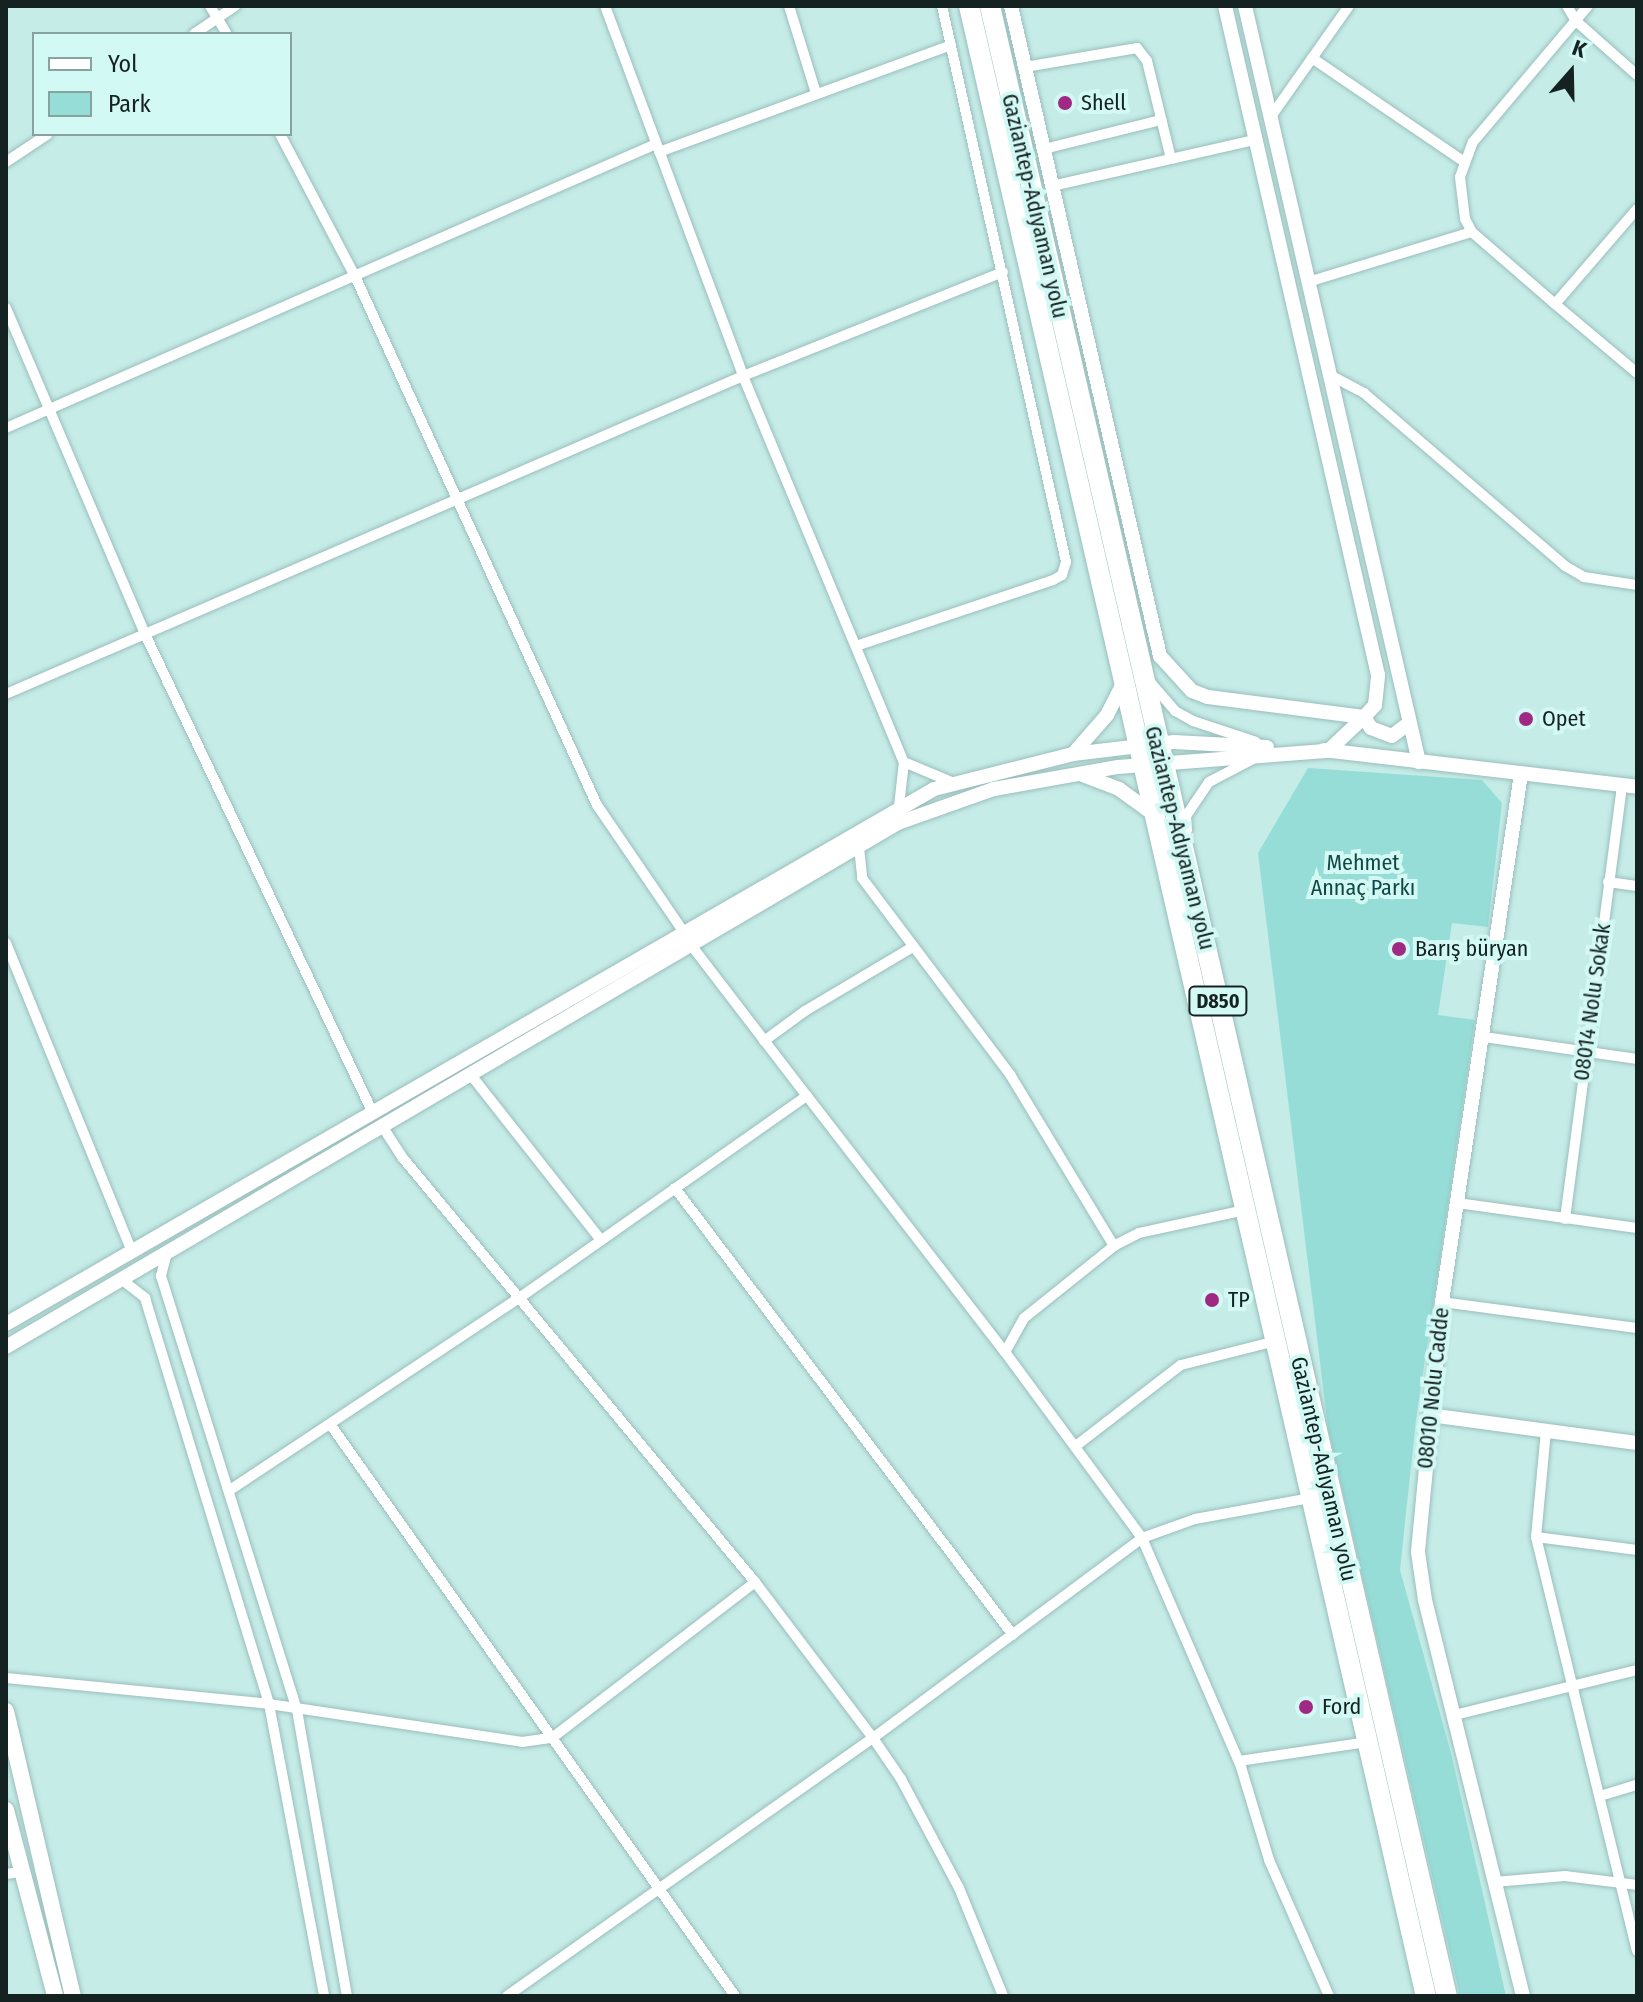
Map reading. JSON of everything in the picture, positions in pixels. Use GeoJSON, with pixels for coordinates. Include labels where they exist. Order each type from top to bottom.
{"type":"FeatureCollection","features":[{"type":"Feature","properties":{"kind":"highway","name":"Gaziantep-Adıyaman yolu"},"geometry":{"type":"LineString","coordinates":[[969,6],[1124,681],[1188,864],[1447,1996]]}},
{"type":"Feature","properties":{"kind":"highway","name":"Gaziantep-Adıyaman yolu"},"geometry":{"type":"LineString","coordinates":[[990,6],[1138,659],[1156,816],[1426,1996]]}},
{"type":"Feature","properties":{"kind":"main road"},"geometry":{"type":"LineString","coordinates":[[6,1711],[73,1996]]}},
{"type":"Feature","properties":{"kind":"main road"},"geometry":{"type":"LineString","coordinates":[[6,1810],[14,1873],[55,1996]]}},
{"type":"Feature","properties":{"kind":"street"},"geometry":{"type":"LineString","coordinates":[[210,6],[226,32]]}},
{"type":"Feature","properties":{"kind":"street"},"geometry":{"type":"LineString","coordinates":[[197,32],[235,6]]}},
{"type":"Feature","properties":{"kind":"street"},"geometry":{"type":"LineString","coordinates":[[605,6],[743,376],[904,762],[899,806]]}},
{"type":"Feature","properties":{"kind":"street"},"geometry":{"type":"LineString","coordinates":[[789,6],[816,93]]}},
{"type":"Feature","properties":{"kind":"street"},"geometry":{"type":"LineString","coordinates":[[856,646],[1062,575],[1066,551],[942,6]]}},
{"type":"Feature","properties":{"kind":"street"},"geometry":{"type":"LineString","coordinates":[[1011,6],[1160,656],[1192,691],[1208,697],[1364,717]]}},
{"type":"Feature","properties":{"kind":"street"},"geometry":{"type":"LineString","coordinates":[[1225,6],[1378,675],[1375,705],[1328,751]]}},
{"type":"Feature","properties":{"kind":"street"},"geometry":{"type":"LineString","coordinates":[[1245,6],[1272,115],[1327,373],[1419,762]]}},
{"type":"Feature","properties":{"kind":"street"},"geometry":{"type":"LineString","coordinates":[[1272,115],[1349,6]]}},
{"type":"Feature","properties":{"kind":"street"},"geometry":{"type":"LineString","coordinates":[[1567,6],[1576,21],[1637,75]]}},
{"type":"Feature","properties":{"kind":"street"},"geometry":{"type":"LineString","coordinates":[[1588,6],[1463,161],[1465,219],[1472,232],[1637,373]]}},
{"type":"Feature","properties":{"kind":"street"},"geometry":{"type":"LineString","coordinates":[[6,428],[658,148],[951,45]]}},
{"type":"Feature","properties":{"kind":"street"},"geometry":{"type":"LineString","coordinates":[[1025,67],[1137,48],[1147,61],[1171,159]]}},
{"type":"Feature","properties":{"kind":"street"},"geometry":{"type":"LineString","coordinates":[[1312,58],[1463,161]]}},
{"type":"Feature","properties":{"kind":"street"},"geometry":{"type":"LineString","coordinates":[[1044,149],[1161,120]]}},
{"type":"Feature","properties":{"kind":"street"},"geometry":{"type":"LineString","coordinates":[[6,162],[45,136]]}},
{"type":"Feature","properties":{"kind":"street"},"geometry":{"type":"LineString","coordinates":[[281,136],[355,276],[597,805],[683,931]]}},
{"type":"Feature","properties":{"kind":"street"},"geometry":{"type":"LineString","coordinates":[[1052,186],[1255,140]]}},
{"type":"Feature","properties":{"kind":"street"},"geometry":{"type":"LineString","coordinates":[[1555,304],[1637,209]]}},
{"type":"Feature","properties":{"kind":"street"},"geometry":{"type":"LineString","coordinates":[[1308,282],[1472,232]]}},
{"type":"Feature","properties":{"kind":"street"},"geometry":{"type":"LineString","coordinates":[[6,694],[743,376],[1003,272]]}},
{"type":"Feature","properties":{"kind":"street"},"geometry":{"type":"LineString","coordinates":[[6,308],[144,632],[372,1111]]}},
{"type":"Feature","properties":{"kind":"street"},"geometry":{"type":"LineString","coordinates":[[1327,373],[1364,393],[1565,566],[1584,577],[1637,585]]}},
{"type":"Feature","properties":{"kind":"street"},"geometry":{"type":"LineString","coordinates":[[1138,659],[1157,693],[1175,711],[1267,751]]}},
{"type":"Feature","properties":{"kind":"street"},"geometry":{"type":"LineString","coordinates":[[1073,754],[1107,715],[1124,681]]}},
{"type":"Feature","properties":{"kind":"street"},"geometry":{"type":"LineString","coordinates":[[1364,717],[1371,728],[1392,736],[1408,724]]}},
{"type":"Feature","properties":{"kind":"street"},"geometry":{"type":"LineString","coordinates":[[1188,864],[1186,816],[1198,797],[1209,782],[1267,751]]}},
{"type":"Feature","properties":{"kind":"street"},"geometry":{"type":"LineString","coordinates":[[6,1324],[899,806],[955,783],[1073,754],[1328,751],[1630,786]]}},
{"type":"Feature","properties":{"kind":"street"},"geometry":{"type":"LineString","coordinates":[[7,1347],[898,823],[955,801],[1150,754]]}},
{"type":"Feature","properties":{"kind":"street"},"geometry":{"type":"LineString","coordinates":[[904,762],[955,783]]}},
{"type":"Feature","properties":{"kind":"street"},"geometry":{"type":"LineString","coordinates":[[1080,773],[1119,789],[1156,816]]}},
{"type":"Feature","properties":{"kind":"street","name":"08010 Nolu Cadde"},"geometry":{"type":"LineString","coordinates":[[1521,774],[1442,1302],[1418,1552],[1523,1996]]}},
{"type":"Feature","properties":{"kind":"street","name":"08014 Nolu Sokak"},"geometry":{"type":"LineString","coordinates":[[1565,1219],[1608,882],[1630,786]]}},
{"type":"Feature","properties":{"kind":"street"},"geometry":{"type":"LineString","coordinates":[[859,847],[862,878],[1011,1076],[1114,1246]]}},
{"type":"Feature","properties":{"kind":"street"},"geometry":{"type":"LineString","coordinates":[[1608,882],[1637,886]]}},
{"type":"Feature","properties":{"kind":"street"},"geometry":{"type":"LineString","coordinates":[[6,943],[132,1252]]}},
{"type":"Feature","properties":{"kind":"street"},"geometry":{"type":"LineString","coordinates":[[691,945],[1077,1445],[1142,1538],[1239,1761],[1269,1860],[1329,1996]]}},
{"type":"Feature","properties":{"kind":"street"},"geometry":{"type":"LineString","coordinates":[[764,1041],[913,947]]}},
{"type":"Feature","properties":{"kind":"street"},"geometry":{"type":"LineString","coordinates":[[1484,1037],[1584,1054],[1637,1059]]}},
{"type":"Feature","properties":{"kind":"street"},"geometry":{"type":"LineString","coordinates":[[471,1075],[601,1240]]}},
{"type":"Feature","properties":{"kind":"street"},"geometry":{"type":"LineString","coordinates":[[230,1490],[522,1296],[807,1096]]}},
{"type":"Feature","properties":{"kind":"street"},"geometry":{"type":"LineString","coordinates":[[382,1126],[402,1157],[522,1296],[755,1582],[873,1738],[901,1779],[959,1888],[1003,1996]]}},
{"type":"Feature","properties":{"kind":"street"},"geometry":{"type":"LineString","coordinates":[[675,1188],[1013,1635]]}},
{"type":"Feature","properties":{"kind":"street"},"geometry":{"type":"LineString","coordinates":[[1457,1203],[1637,1228]]}},
{"type":"Feature","properties":{"kind":"street"},"geometry":{"type":"LineString","coordinates":[[1005,1352],[1024,1318],[1114,1246],[1139,1233],[1245,1210]]}},
{"type":"Feature","properties":{"kind":"street"},"geometry":{"type":"LineString","coordinates":[[167,1253],[161,1276],[297,1710],[347,1996]]}},
{"type":"Feature","properties":{"kind":"street"},"geometry":{"type":"LineString","coordinates":[[121,1279],[145,1298],[269,1704],[324,1996]]}},
{"type":"Feature","properties":{"kind":"street"},"geometry":{"type":"LineString","coordinates":[[1442,1302],[1637,1328]]}},
{"type":"Feature","properties":{"kind":"street"},"geometry":{"type":"LineString","coordinates":[[1077,1445],[1181,1365],[1276,1341]]}},
{"type":"Feature","properties":{"kind":"street"},"geometry":{"type":"LineString","coordinates":[[1430,1415],[1637,1443]]}},
{"type":"Feature","properties":{"kind":"street"},"geometry":{"type":"LineString","coordinates":[[330,1424],[656,1889],[735,1996]]}},
{"type":"Feature","properties":{"kind":"street"},"geometry":{"type":"LineString","coordinates":[[1546,1431],[1536,1537],[1637,1951]]}},
{"type":"Feature","properties":{"kind":"street"},"geometry":{"type":"LineString","coordinates":[[507,1996],[873,1738],[1142,1538],[1195,1519],[1311,1498]]}},
{"type":"Feature","properties":{"kind":"street"},"geometry":{"type":"LineString","coordinates":[[1536,1537],[1637,1550]]}},
{"type":"Feature","properties":{"kind":"street"},"geometry":{"type":"LineString","coordinates":[[6,1678],[269,1704],[522,1742],[552,1738],[755,1582]]}},
{"type":"Feature","properties":{"kind":"street"},"geometry":{"type":"LineString","coordinates":[[1455,1715],[1637,1670]]}},
{"type":"Feature","properties":{"kind":"street"},"geometry":{"type":"LineString","coordinates":[[1239,1761],[1367,1742]]}},
{"type":"Feature","properties":{"kind":"street"},"geometry":{"type":"LineString","coordinates":[[1600,1796],[1637,1785]]}},
{"type":"Feature","properties":{"kind":"street"},"geometry":{"type":"LineString","coordinates":[[1494,1882],[1565,1876],[1637,1885]]}},
{"type":"Feature","properties":{"kind":"green space","name":"Mehmet Annaç Parkı"},"geometry":{"type":"Polygon","coordinates":[[[1308,768],[1482,780],[1502,803],[1488,927],[1452,923],[1438,1015],[1475,1020],[1416,1420],[1400,1570],[1451,1753],[1506,1996],[1460,1996],[1328,1428],[1258,853],[1308,768]]]}},
{"type":"Feature","properties":{"kind":"place","name":"Shell"},"geometry":{"type":"Point","coordinates":[1065,103]}},
{"type":"Feature","properties":{"kind":"place","name":"Opet"},"geometry":{"type":"Point","coordinates":[1526,719]}},
{"type":"Feature","properties":{"kind":"place","name":"Barış büryan"},"geometry":{"type":"Point","coordinates":[1399,949]}},
{"type":"Feature","properties":{"kind":"place","name":"TP"},"geometry":{"type":"Point","coordinates":[1212,1300]}},
{"type":"Feature","properties":{"kind":"place","name":"Ford"},"geometry":{"type":"Point","coordinates":[1306,1707]}}]}
